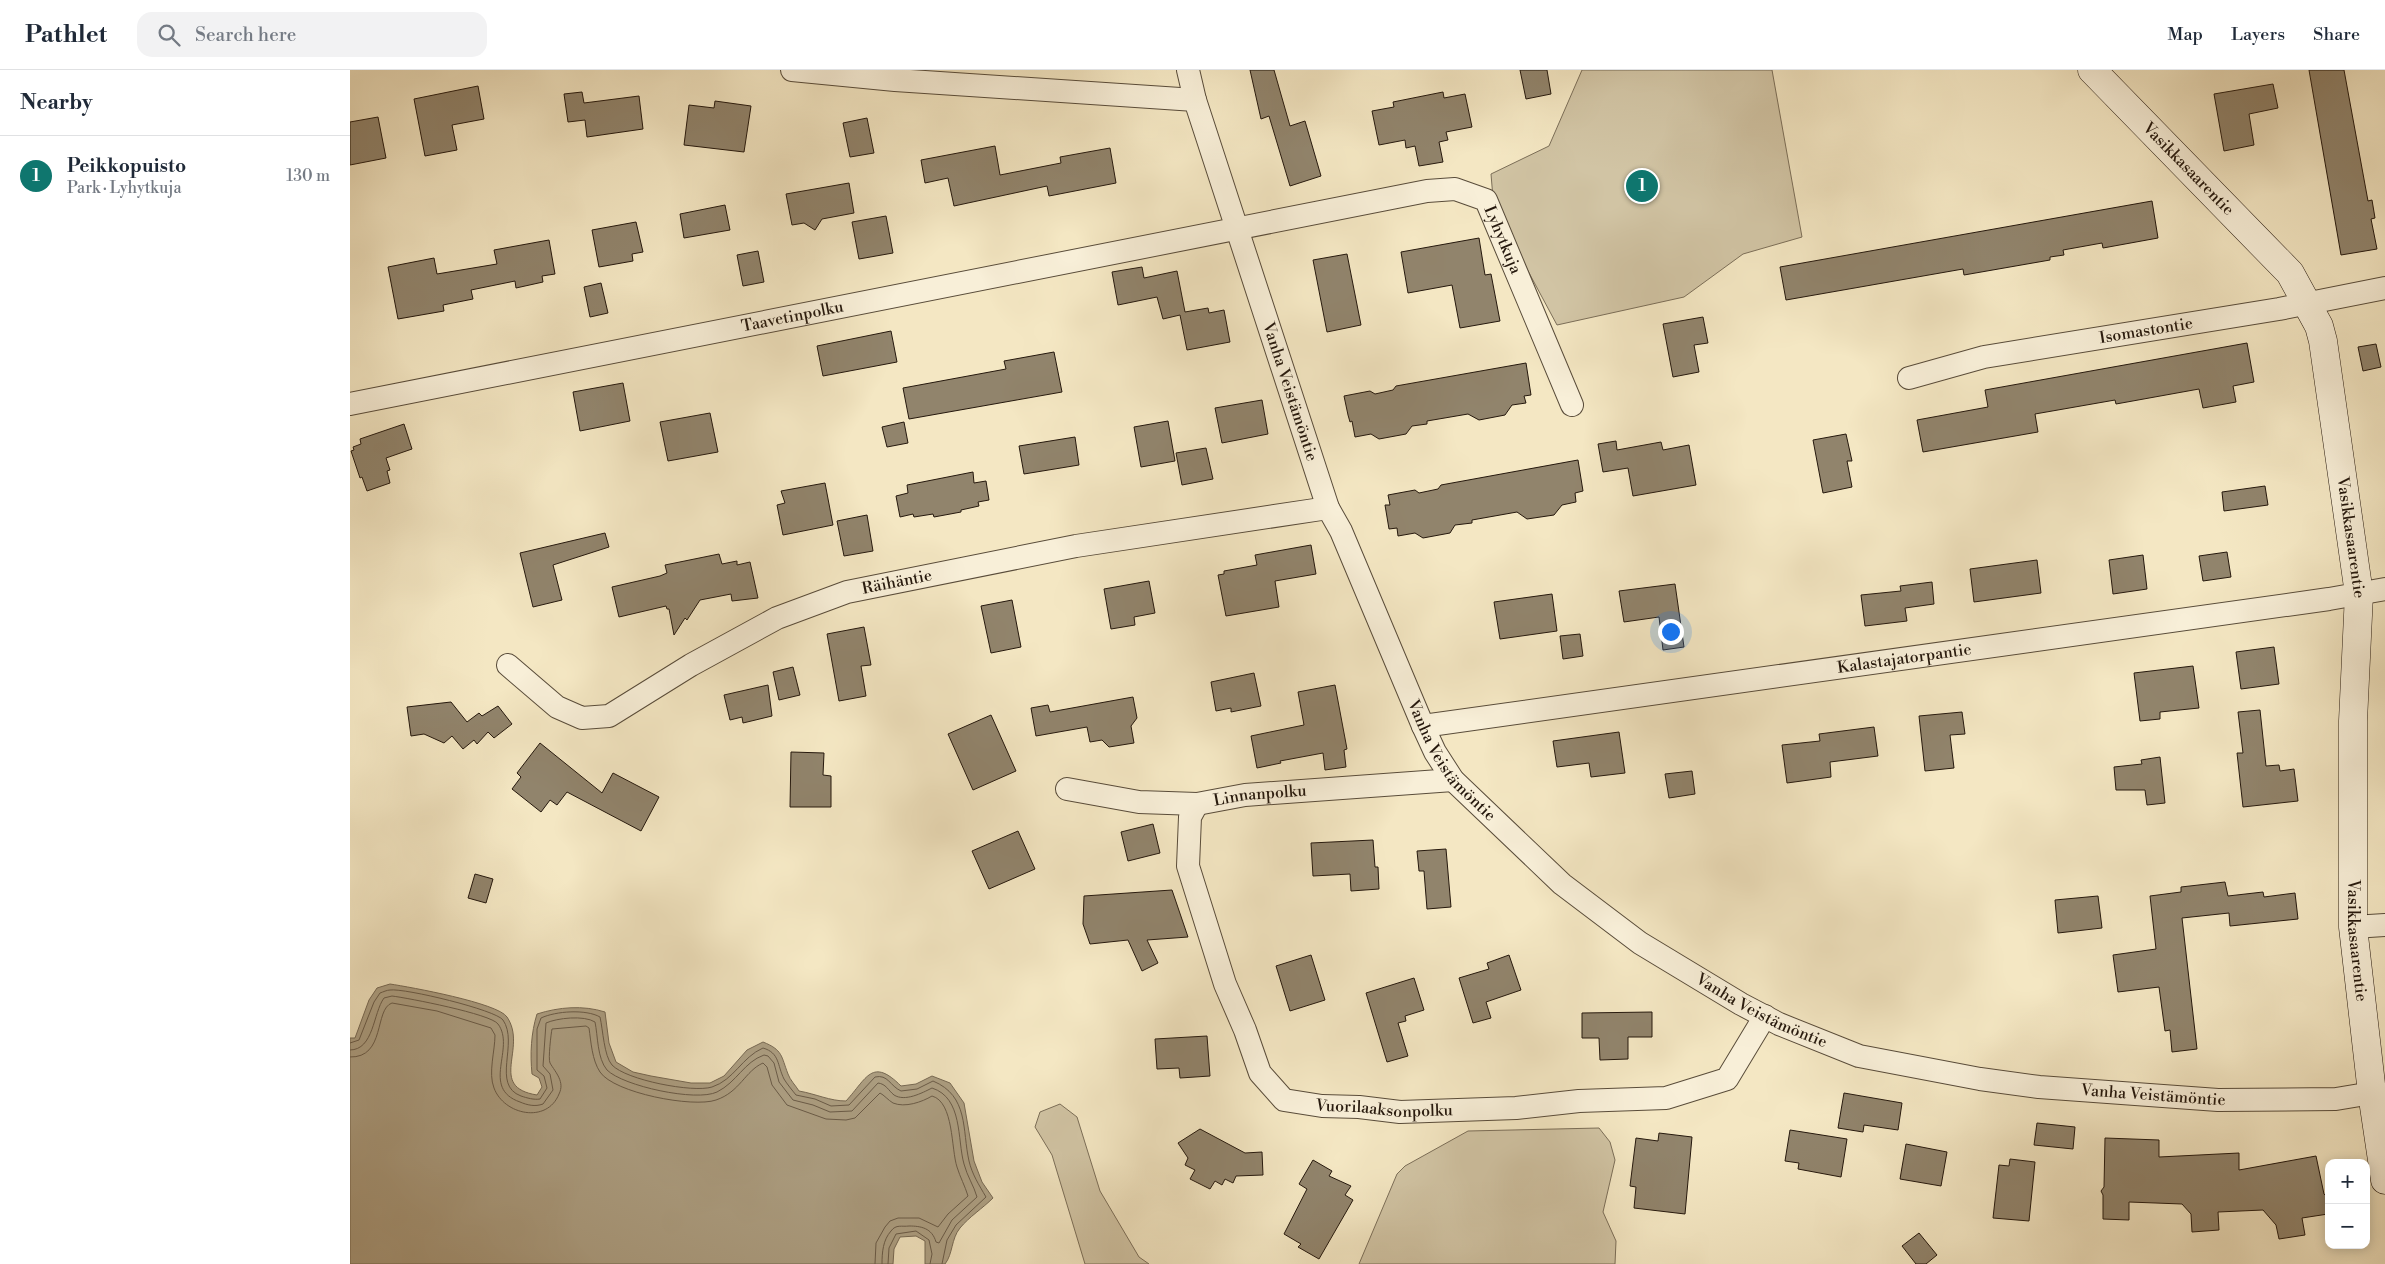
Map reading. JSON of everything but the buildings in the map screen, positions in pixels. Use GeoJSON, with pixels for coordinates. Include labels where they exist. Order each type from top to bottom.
{"type":"FeatureCollection","features":[{"type":"Feature","properties":{"kind":"street"},"geometry":{"type":"LineString","coordinates":[[792,70],[895,80],[1195,100]]}},
{"type":"Feature","properties":{"kind":"street","name":"Vanha Veistämöntie"},"geometry":{"type":"LineString","coordinates":[[1188,70],[1195,100],[1236,229],[1328,508],[1342,530],[1422,726],[1434,752],[1454,780],[1562,884],[1640,943],[1765,1016],[1779,1024],[1859,1056],[2039,1088],[2218,1100],[2336,1099],[2372,1094]]}},
{"type":"Feature","properties":{"kind":"street","name":"Vasikkasaarentie"},"geometry":{"type":"LineString","coordinates":[[2092,70],[2290,272],[2319,326],[2372,592],[2353,721],[2353,927],[2372,1094]]}},
{"type":"Feature","properties":{"kind":"street","name":"Lyhytkuja"},"geometry":{"type":"LineString","coordinates":[[1236,229],[1427,190],[1455,189],[1486,200],[1572,405]]}},
{"type":"Feature","properties":{"kind":"street","name":"Taavetinpolku"},"geometry":{"type":"LineString","coordinates":[[350,404],[1236,229]]}},
{"type":"Feature","properties":{"kind":"street","name":"Isomastontie"},"geometry":{"type":"LineString","coordinates":[[1909,378],[1984,357],[2308,304],[2385,288]]}},
{"type":"Feature","properties":{"kind":"street","name":"Räihäntie"},"geometry":{"type":"LineString","coordinates":[[508,666],[557,707],[582,718],[608,716],[691,665],[777,618],[847,592],[1076,546],[1328,508]]}},
{"type":"Feature","properties":{"kind":"street","name":"Kalastajatorpantie"},"geometry":{"type":"LineString","coordinates":[[1422,726],[2372,592]]}},
{"type":"Feature","properties":{"kind":"street","name":"Linnanpolku"},"geometry":{"type":"LineString","coordinates":[[1067,789],[1139,802],[1197,804],[1245,796],[1454,780]]}},
{"type":"Feature","properties":{"kind":"street","name":"Vuorilaaksonpolku"},"geometry":{"type":"LineString","coordinates":[[1197,804],[1190,818],[1188,866],[1190,874],[1225,984],[1246,1030],[1260,1072],[1284,1100],[1322,1106],[1359,1107],[1400,1112],[1516,1108],[1579,1101],[1666,1098],[1727,1079],[1765,1016]]}},
{"type":"Feature","properties":{"kind":"street"},"geometry":{"type":"LineString","coordinates":[[2353,927],[2385,925]]}},
{"type":"Feature","properties":{"kind":"street"},"geometry":{"type":"LineString","coordinates":[[2372,1094],[2385,1180]]}},
{"type":"Feature","properties":{"kind":"shaded area"},"geometry":{"type":"Polygon","coordinates":[[[1582,70],[1772,70],[1802,237],[1743,254],[1684,297],[1557,325],[1513,243],[1493,198],[1491,174],[1549,146],[1582,70]]]}},
{"type":"Feature","properties":{"kind":"shaded area"},"geometry":{"type":"Polygon","coordinates":[[[1060,1104],[1077,1117],[1100,1191],[1139,1257],[1149,1264],[1085,1264],[1052,1155],[1035,1127],[1040,1112],[1060,1104]]]}},
{"type":"Feature","properties":{"kind":"shaded area"},"geometry":{"type":"Polygon","coordinates":[[[1599,1128],[1610,1142],[1615,1160],[1603,1212],[1616,1241],[1615,1264],[1359,1264],[1397,1174],[1405,1166],[1468,1131],[1599,1128]]]}},
{"type":"Feature","properties":{"kind":"water"},"geometry":{"type":"Polygon","coordinates":[[[390,984],[471,1001],[488,1006],[507,1017],[514,1041],[511,1075],[514,1084],[522,1091],[537,1095],[542,1087],[539,1078],[532,1074],[531,1059],[532,1036],[537,1014],[571,1008],[588,1008],[605,1012],[609,1043],[616,1062],[633,1072],[651,1076],[691,1083],[710,1083],[724,1076],[747,1050],[763,1042],[778,1051],[789,1076],[799,1091],[834,1100],[846,1101],[865,1078],[876,1072],[891,1077],[901,1086],[916,1084],[932,1076],[950,1083],[964,1103],[974,1161],[982,1182],[993,1198],[957,1232],[945,1264],[925,1264],[925,1241],[916,1236],[900,1237],[894,1249],[893,1264],[350,1264],[350,1038],[355,1038],[369,1000],[377,988],[390,984]]]}},
{"type":"Feature","properties":{"kind":"place","name":"Peikkopuisto"},"geometry":{"type":"Point","coordinates":[1642,186]}}]}
